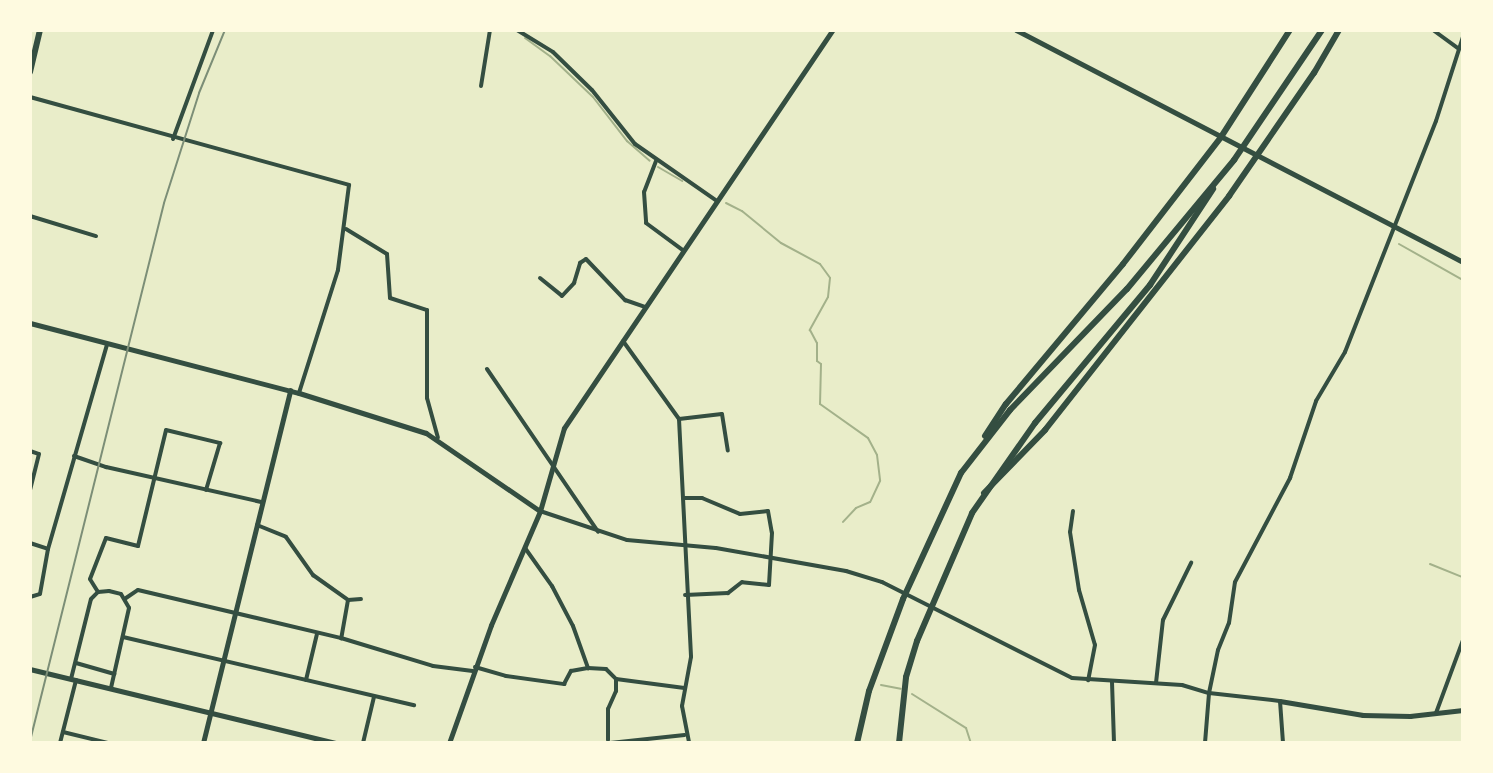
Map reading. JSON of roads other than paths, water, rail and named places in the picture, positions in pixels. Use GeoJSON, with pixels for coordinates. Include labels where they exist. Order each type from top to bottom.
{"type":"FeatureCollection","features":[{"type":"Feature","properties":{"kind":"main road"},"geometry":{"type":"LineString","coordinates":[[30,72],[40,30]]}},
{"type":"Feature","properties":{"kind":"main road"},"geometry":{"type":"LineString","coordinates":[[449,743],[474,669],[540,511],[564,428],[832,30]]}},
{"type":"Feature","properties":{"kind":"main road"},"geometry":{"type":"LineString","coordinates":[[1016,30],[1258,158],[1328,189],[1394,229],[1463,262]]}},
{"type":"Feature","properties":{"kind":"main road"},"geometry":{"type":"LineString","coordinates":[[857,743],[869,691],[906,593],[953,488],[1005,404],[1123,264],[1221,137],[1290,30]]}},
{"type":"Feature","properties":{"kind":"main road"},"geometry":{"type":"LineString","coordinates":[[977,449],[1127,289],[1221,176],[1271,107],[1322,30]]}},
{"type":"Feature","properties":{"kind":"main road"},"geometry":{"type":"LineString","coordinates":[[984,494],[991,490],[1045,430],[1258,158],[1339,30]]}},
{"type":"Feature","properties":{"kind":"main road"},"geometry":{"type":"LineString","coordinates":[[899,743],[906,677],[930,606],[984,494],[1035,423],[1150,285],[1221,176]]}},
{"type":"Feature","properties":{"kind":"main road"},"geometry":{"type":"LineString","coordinates":[[30,323],[299,393],[438,438],[540,511]]}},
{"type":"Feature","properties":{"kind":"street"},"geometry":{"type":"LineString","coordinates":[[173,139],[213,30]]}},
{"type":"Feature","properties":{"kind":"street"},"geometry":{"type":"LineString","coordinates":[[481,86],[490,30]]}},
{"type":"Feature","properties":{"kind":"street"},"geometry":{"type":"LineString","coordinates":[[517,30],[553,52],[592,90],[635,144],[656,161],[718,202]]}},
{"type":"Feature","properties":{"kind":"street"},"geometry":{"type":"LineString","coordinates":[[1433,30],[1459,49]]}},
{"type":"Feature","properties":{"kind":"street"},"geometry":{"type":"LineString","coordinates":[[1205,743],[1209,693],[1218,650],[1230,623],[1235,582],[1290,478],[1316,401],[1345,352],[1436,121],[1463,37]]}},
{"type":"Feature","properties":{"kind":"street"},"geometry":{"type":"LineString","coordinates":[[30,96],[173,139],[349,185],[342,220],[346,229],[387,254],[390,298],[426,310],[428,406],[438,438]]}},
{"type":"Feature","properties":{"kind":"street"},"geometry":{"type":"LineString","coordinates":[[656,161],[644,192],[646,223],[684,252]]}},
{"type":"Feature","properties":{"kind":"street"},"geometry":{"type":"LineString","coordinates":[[30,216],[96,236]]}},
{"type":"Feature","properties":{"kind":"street"},"geometry":{"type":"LineString","coordinates":[[299,393],[333,291],[346,229]]}},
{"type":"Feature","properties":{"kind":"street"},"geometry":{"type":"LineString","coordinates":[[540,278],[562,296],[574,283],[580,263],[586,260],[625,300],[646,307]]}},
{"type":"Feature","properties":{"kind":"street"},"geometry":{"type":"LineString","coordinates":[[623,341],[679,419],[686,543],[685,595],[691,657],[684,688],[685,735],[689,743]]}},
{"type":"Feature","properties":{"kind":"street"},"geometry":{"type":"LineString","coordinates":[[30,597],[40,594],[48,549],[107,344]]}},
{"type":"Feature","properties":{"kind":"street"},"geometry":{"type":"LineString","coordinates":[[487,369],[598,532]]}},
{"type":"Feature","properties":{"kind":"street"},"geometry":{"type":"LineString","coordinates":[[203,743],[290,391]]}},
{"type":"Feature","properties":{"kind":"street"},"geometry":{"type":"LineString","coordinates":[[679,419],[722,414],[728,451]]}},
{"type":"Feature","properties":{"kind":"street"},"geometry":{"type":"LineString","coordinates":[[98,592],[90,579],[106,538],[138,546],[166,430],[220,443],[206,490]]}},
{"type":"Feature","properties":{"kind":"street"},"geometry":{"type":"LineString","coordinates":[[30,451],[39,454],[30,489]]}},
{"type":"Feature","properties":{"kind":"street"},"geometry":{"type":"LineString","coordinates":[[74,456],[155,478],[261,502]]}},
{"type":"Feature","properties":{"kind":"street"},"geometry":{"type":"LineString","coordinates":[[684,498],[702,498],[740,514],[768,511],[770,559],[769,585],[742,582],[728,592],[685,595]]}},
{"type":"Feature","properties":{"kind":"street"},"geometry":{"type":"LineString","coordinates":[[540,511],[598,532],[644,543],[686,543],[846,571],[906,593],[1045,666],[1088,680],[1156,683],[1363,715],[1463,710]]}},
{"type":"Feature","properties":{"kind":"street"},"geometry":{"type":"LineString","coordinates":[[1073,512],[1072,544],[1095,645],[1088,680]]}},
{"type":"Feature","properties":{"kind":"street"},"geometry":{"type":"LineString","coordinates":[[257,525],[286,537],[313,575],[348,600],[361,599]]}},
{"type":"Feature","properties":{"kind":"street"},"geometry":{"type":"LineString","coordinates":[[30,543],[48,549]]}},
{"type":"Feature","properties":{"kind":"street"},"geometry":{"type":"LineString","coordinates":[[525,548],[573,626],[588,668]]}},
{"type":"Feature","properties":{"kind":"street"},"geometry":{"type":"LineString","coordinates":[[1156,683],[1163,620],[1191,563]]}},
{"type":"Feature","properties":{"kind":"street"},"geometry":{"type":"LineString","coordinates":[[126,598],[138,590],[341,639],[433,666],[474,669],[564,684],[571,671],[588,668],[606,669],[616,679],[684,688]]}},
{"type":"Feature","properties":{"kind":"street"},"geometry":{"type":"LineString","coordinates":[[60,743],[91,599],[98,592],[109,591],[126,598]]}},
{"type":"Feature","properties":{"kind":"street"},"geometry":{"type":"LineString","coordinates":[[111,688],[129,608],[126,598]]}},
{"type":"Feature","properties":{"kind":"street"},"geometry":{"type":"LineString","coordinates":[[341,639],[348,600]]}},
{"type":"Feature","properties":{"kind":"street"},"geometry":{"type":"LineString","coordinates":[[306,680],[317,634]]}},
{"type":"Feature","properties":{"kind":"street"},"geometry":{"type":"LineString","coordinates":[[123,637],[414,705]]}},
{"type":"Feature","properties":{"kind":"street"},"geometry":{"type":"LineString","coordinates":[[1436,713],[1463,640]]}},
{"type":"Feature","properties":{"kind":"street"},"geometry":{"type":"LineString","coordinates":[[76,663],[114,674]]}},
{"type":"Feature","properties":{"kind":"street"},"geometry":{"type":"LineString","coordinates":[[30,669],[335,743]]}},
{"type":"Feature","properties":{"kind":"street"},"geometry":{"type":"LineString","coordinates":[[616,679],[616,691],[608,709],[609,742],[685,735]]}},
{"type":"Feature","properties":{"kind":"street"},"geometry":{"type":"LineString","coordinates":[[1112,682],[1114,743]]}},
{"type":"Feature","properties":{"kind":"street"},"geometry":{"type":"LineString","coordinates":[[363,743],[374,697]]}},
{"type":"Feature","properties":{"kind":"street"},"geometry":{"type":"LineString","coordinates":[[1280,701],[1283,743]]}},
{"type":"Feature","properties":{"kind":"street"},"geometry":{"type":"LineString","coordinates":[[63,732],[108,743]]}},
{"type":"Feature","properties":{"kind":"waterway"},"geometry":{"type":"LineString","coordinates":[[525,38],[550,56],[593,97],[627,141],[650,161]]}},
{"type":"Feature","properties":{"kind":"waterway"},"geometry":{"type":"LineString","coordinates":[[658,167],[682,181]]}},
{"type":"Feature","properties":{"kind":"waterway"},"geometry":{"type":"LineString","coordinates":[[726,203],[742,211],[781,243],[820,264],[830,278],[828,297],[810,330],[817,343],[817,361],[821,364],[820,404],[868,438],[877,455],[880,481],[870,502],[856,508],[843,522]]}},
{"type":"Feature","properties":{"kind":"waterway"},"geometry":{"type":"LineString","coordinates":[[1399,244],[1463,280]]}},
{"type":"Feature","properties":{"kind":"waterway"},"geometry":{"type":"LineString","coordinates":[[1430,564],[1463,577]]}},
{"type":"Feature","properties":{"kind":"waterway"},"geometry":{"type":"LineString","coordinates":[[881,685],[901,689]]}},
{"type":"Feature","properties":{"kind":"waterway"},"geometry":{"type":"LineString","coordinates":[[912,694],[966,728],[971,743]]}},
{"type":"Feature","properties":{"kind":"railway"},"geometry":{"type":"LineString","coordinates":[[30,741],[164,203],[199,93],[225,30]]}}]}
